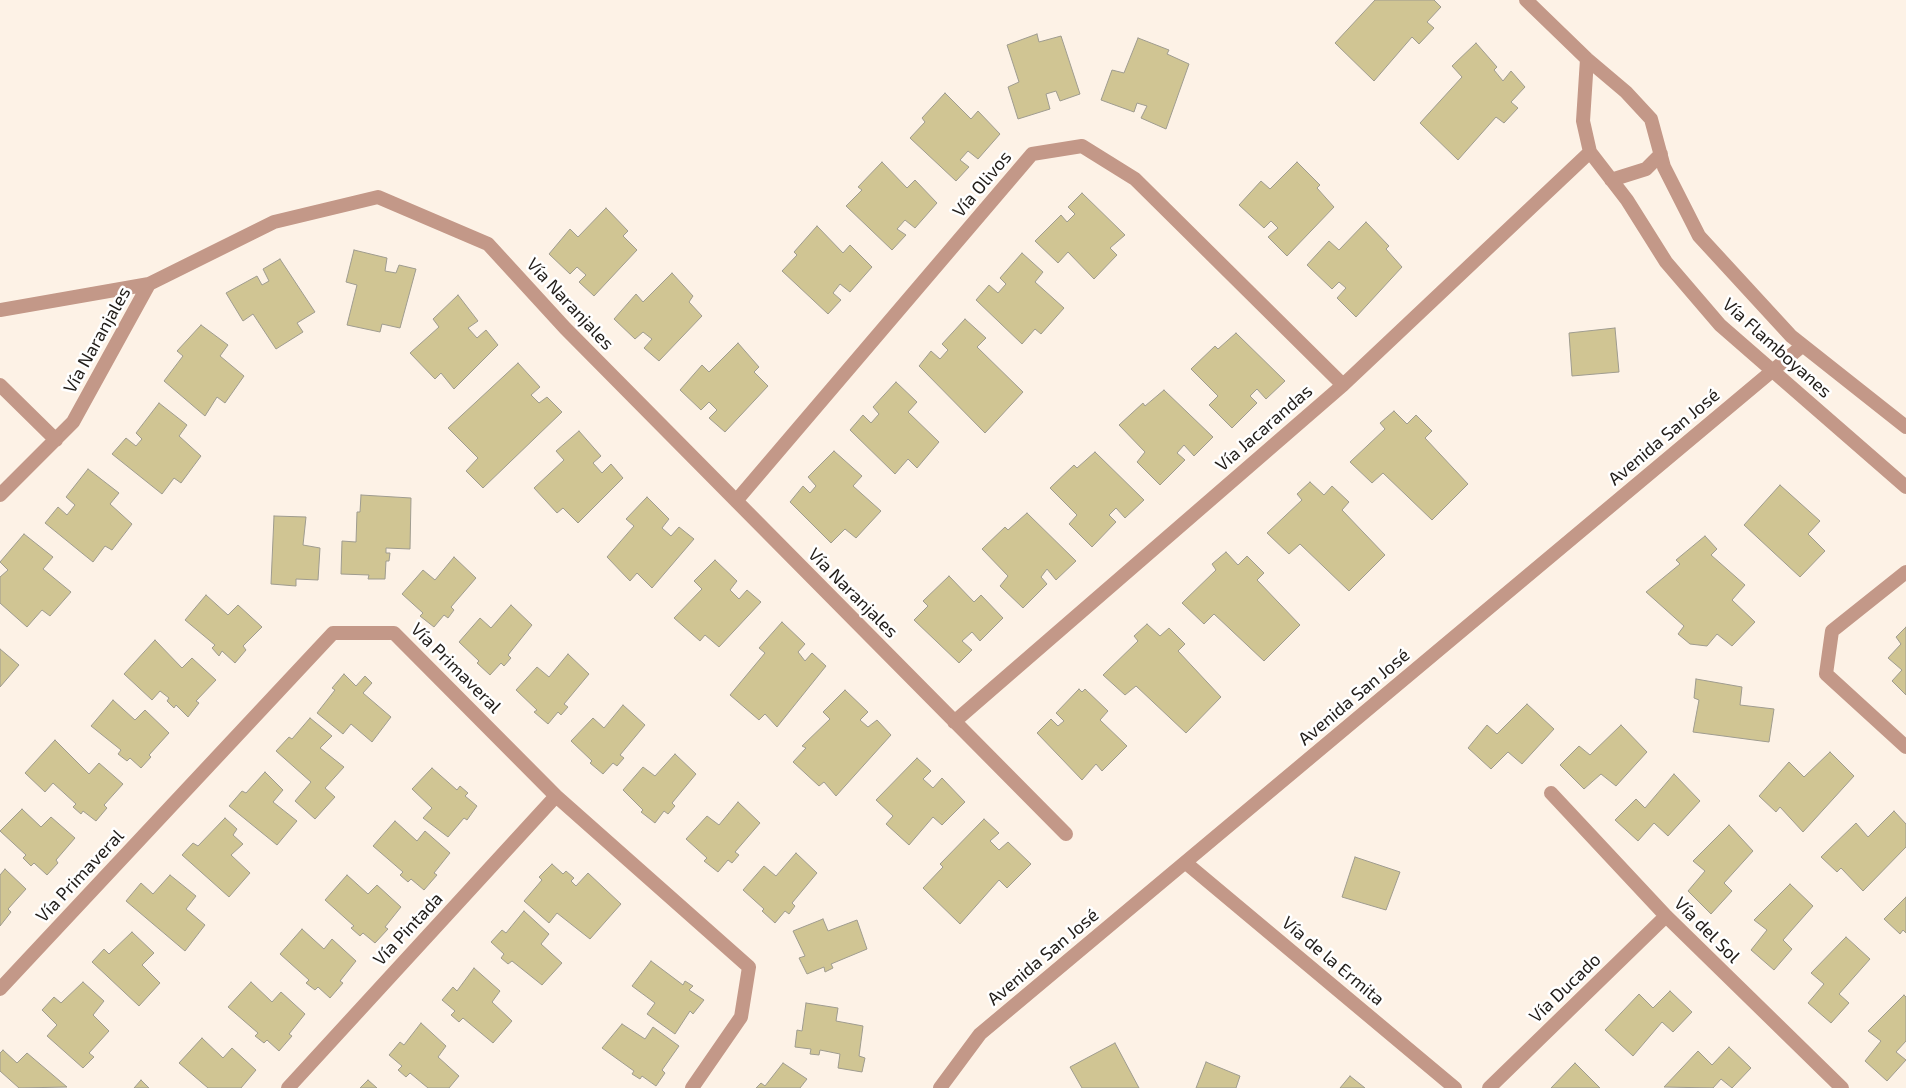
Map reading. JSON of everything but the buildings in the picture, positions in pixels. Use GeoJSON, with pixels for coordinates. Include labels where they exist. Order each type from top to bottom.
{"type":"FeatureCollection","features":[{"type":"Feature","properties":{"kind":"street","name":"Vía Flamboyanes"},"geometry":{"type":"LineString","coordinates":[[1526,0],[1587,59],[1626,92],[1651,119],[1664,167],[1699,236],[1791,336],[1906,427]]}},
{"type":"Feature","properties":{"kind":"street","name":"Vía Flamboyanes"},"geometry":{"type":"LineString","coordinates":[[1587,59],[1583,121],[1590,152],[1627,200],[1666,262],[1720,325],[1906,487]]}},
{"type":"Feature","properties":{"kind":"street","name":"Vía Olivos"},"geometry":{"type":"LineString","coordinates":[[736,501],[1032,154],[1082,146],[1135,179],[1342,384]]}},
{"type":"Feature","properties":{"kind":"street","name":"Vía Jacarandas"},"geometry":{"type":"LineString","coordinates":[[954,722],[1342,384],[1590,152]]}},
{"type":"Feature","properties":{"kind":"street"},"geometry":{"type":"LineString","coordinates":[[1611,180],[1646,169],[1661,154]]}},
{"type":"Feature","properties":{"kind":"street","name":"Vía Naranjales"},"geometry":{"type":"LineString","coordinates":[[0,495],[73,422],[149,284],[274,222],[378,198],[488,244],[571,334],[1066,834]]}},
{"type":"Feature","properties":{"kind":"street"},"geometry":{"type":"LineString","coordinates":[[0,310],[149,284]]}},
{"type":"Feature","properties":{"kind":"street","name":"Avenida San José"},"geometry":{"type":"LineString","coordinates":[[940,1088],[980,1034],[1802,346]]}},
{"type":"Feature","properties":{"kind":"street"},"geometry":{"type":"LineString","coordinates":[[0,385],[56,440]]}},
{"type":"Feature","properties":{"kind":"street"},"geometry":{"type":"LineString","coordinates":[[1906,572],[1832,631],[1826,674],[1906,747]]}},
{"type":"Feature","properties":{"kind":"street","name":"Vía Primaveral"},"geometry":{"type":"LineString","coordinates":[[0,989],[333,633],[394,633],[556,796],[749,967],[741,1017],[692,1088]]}},
{"type":"Feature","properties":{"kind":"street","name":"Vía del Sol"},"geometry":{"type":"LineString","coordinates":[[1551,793],[1666,916],[1842,1088]]}},
{"type":"Feature","properties":{"kind":"street","name":"Vía Pintada"},"geometry":{"type":"LineString","coordinates":[[288,1088],[556,796]]}},
{"type":"Feature","properties":{"kind":"street","name":"Vía de la Ermita"},"geometry":{"type":"LineString","coordinates":[[1186,863],[1455,1088]]}},
{"type":"Feature","properties":{"kind":"street","name":"Vía Ducado"},"geometry":{"type":"LineString","coordinates":[[1489,1088],[1666,916]]}}]}
